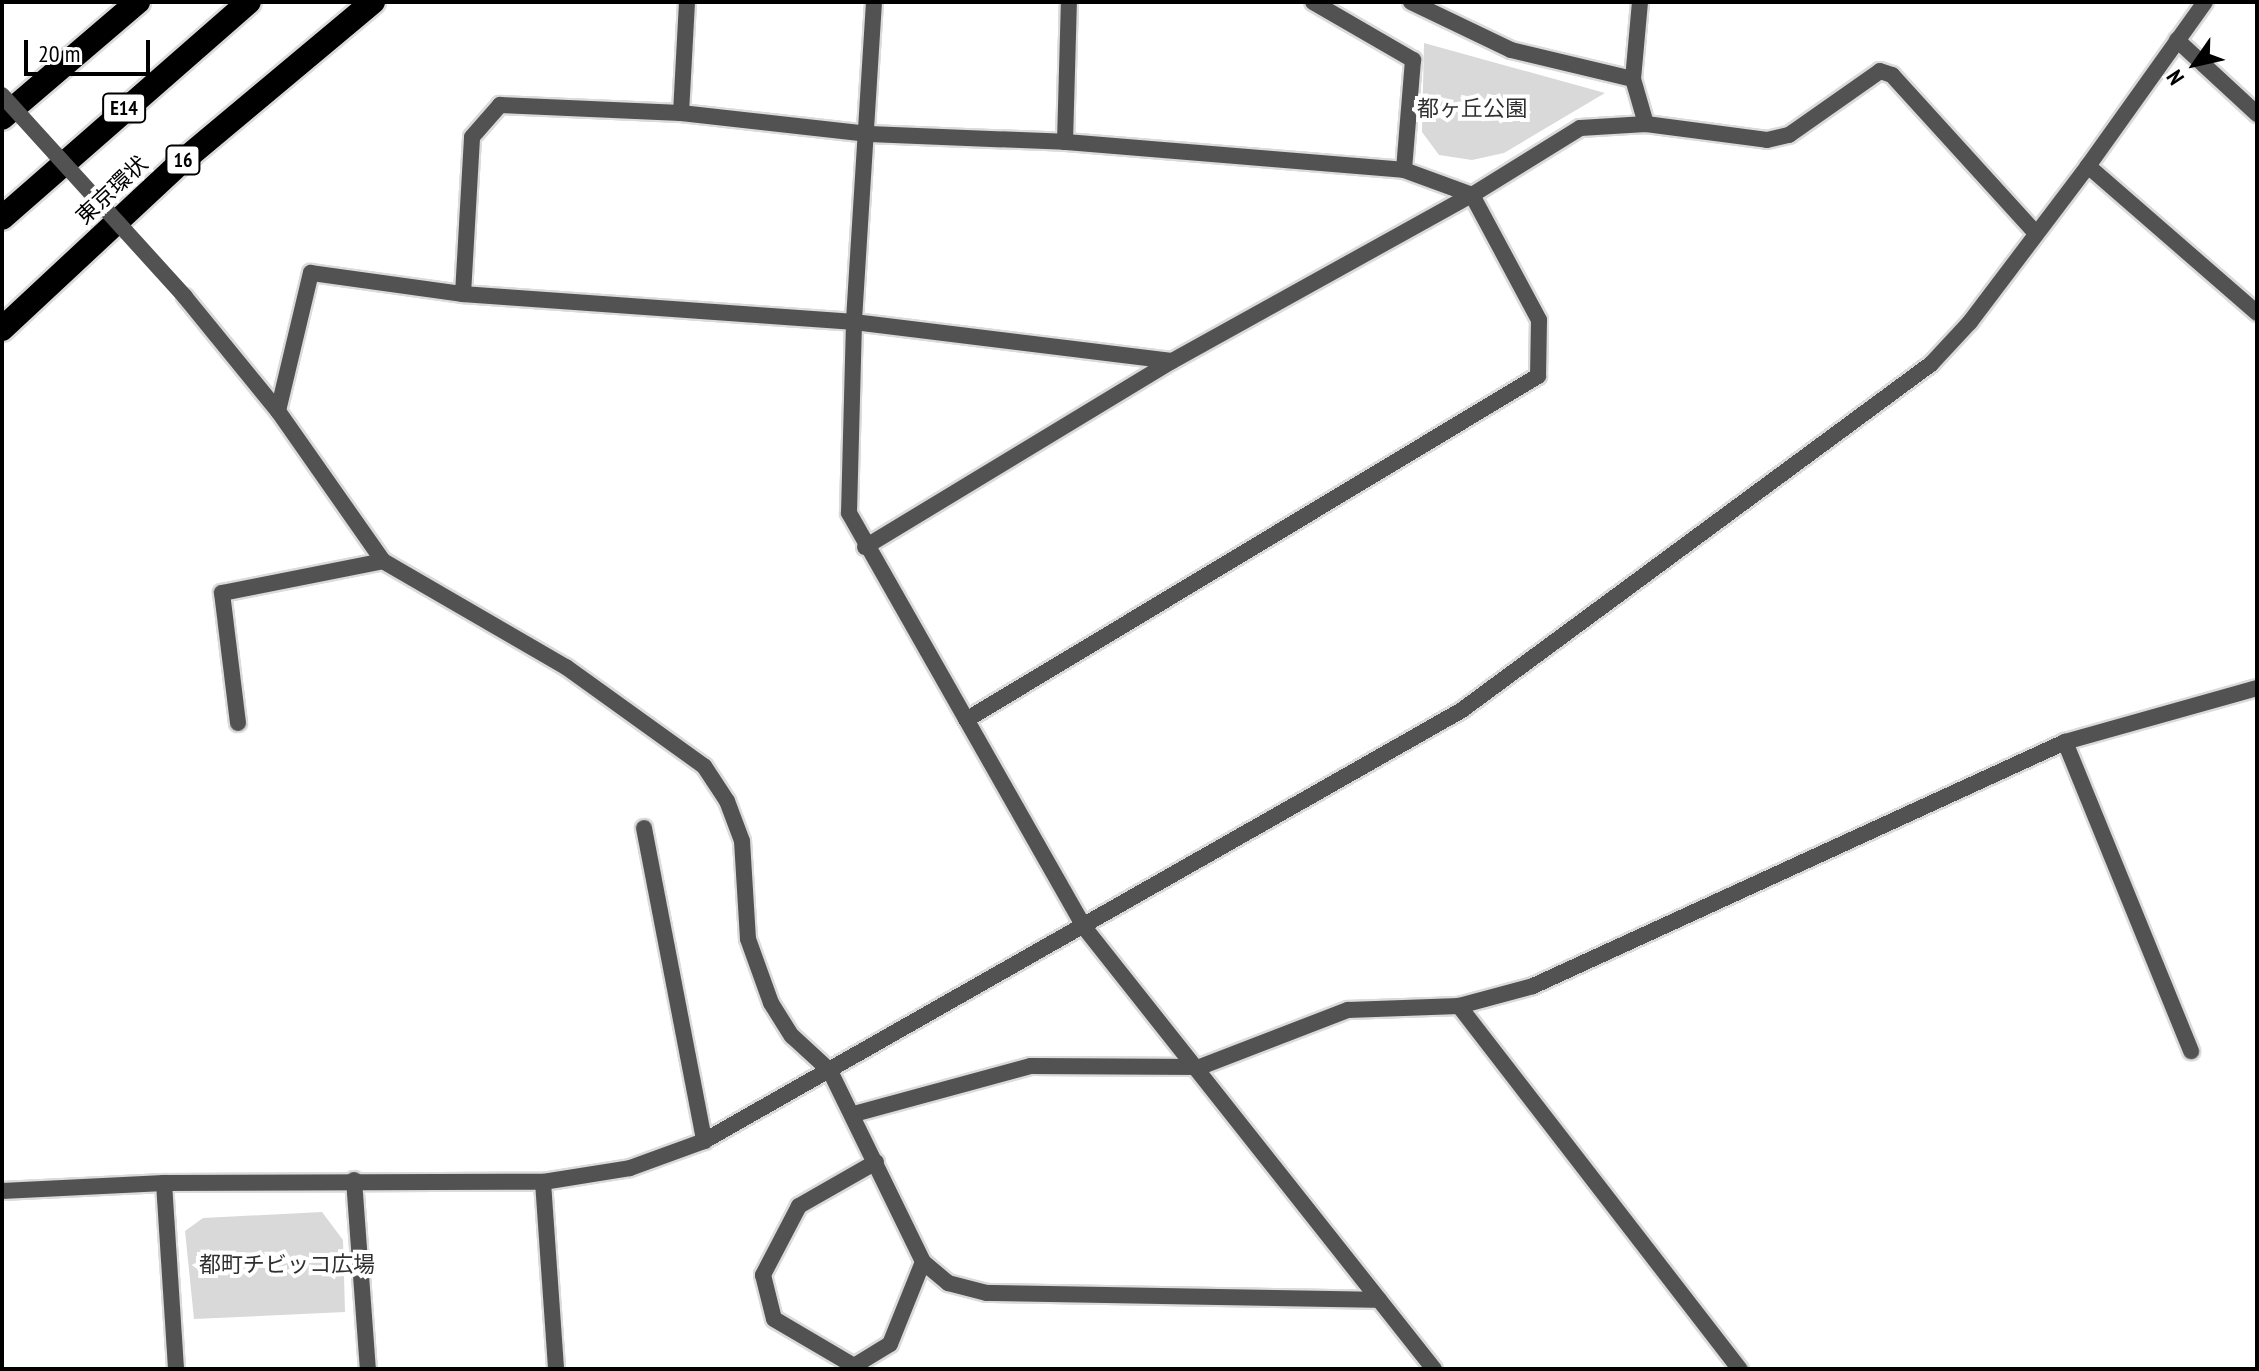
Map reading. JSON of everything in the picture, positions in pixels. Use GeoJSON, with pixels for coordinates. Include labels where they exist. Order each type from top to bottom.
{"type":"FeatureCollection","features":[{"type":"Feature","properties":{"kind":"highway"},"geometry":{"type":"LineString","coordinates":[[2,118],[138,2]]}},
{"type":"Feature","properties":{"kind":"highway","name":"E14"},"geometry":{"type":"LineString","coordinates":[[2,218],[249,2]]}},
{"type":"Feature","properties":{"kind":"highway","name":"東京環状"},"geometry":{"type":"LineString","coordinates":[[2,329],[179,164],[373,2]]}},
{"type":"Feature","properties":{"kind":"street"},"geometry":{"type":"LineString","coordinates":[[681,113],[687,2]]}},
{"type":"Feature","properties":{"kind":"street"},"geometry":{"type":"LineString","coordinates":[[874,2],[869,134],[854,322],[849,513],[865,547],[1084,927],[1200,1067],[1434,1369]]}},
{"type":"Feature","properties":{"kind":"street"},"geometry":{"type":"LineString","coordinates":[[1065,142],[1069,2]]}},
{"type":"Feature","properties":{"kind":"street"},"geometry":{"type":"LineString","coordinates":[[1313,2],[1413,60],[1404,170]]}},
{"type":"Feature","properties":{"kind":"street"},"geometry":{"type":"LineString","coordinates":[[1411,2],[1511,50],[1633,79]]}},
{"type":"Feature","properties":{"kind":"street"},"geometry":{"type":"LineString","coordinates":[[1640,2],[1633,79],[1646,124]]}},
{"type":"Feature","properties":{"kind":"street"},"geometry":{"type":"LineString","coordinates":[[2,1191],[164,1183],[354,1180],[543,1182],[630,1168],[704,1141],[1462,710],[1931,364],[1970,322],[2088,166],[2205,2]]}},
{"type":"Feature","properties":{"kind":"street"},"geometry":{"type":"LineString","coordinates":[[2177,40],[2257,114]]}},
{"type":"Feature","properties":{"kind":"street"},"geometry":{"type":"LineString","coordinates":[[865,547],[1172,361],[1472,195],[1580,128],[1646,124],[1767,140],[1789,135],[1865,77],[1880,71],[1892,75],[2036,233]]}},
{"type":"Feature","properties":{"kind":"street"},"geometry":{"type":"LineString","coordinates":[[2,95],[185,297],[278,411],[383,561],[566,667],[704,766],[727,801],[742,841],[748,939],[771,1003],[792,1036],[830,1071],[854,1114],[923,1262],[948,1283],[987,1293],[1379,1300]]}},
{"type":"Feature","properties":{"kind":"street"},"geometry":{"type":"LineString","coordinates":[[463,294],[472,137],[500,105],[681,113],[869,134],[1065,142],[1404,170],[1472,195],[1539,320],[1538,376],[966,720]]}},
{"type":"Feature","properties":{"kind":"street"},"geometry":{"type":"LineString","coordinates":[[2088,166],[2257,313]]}},
{"type":"Feature","properties":{"kind":"street"},"geometry":{"type":"LineString","coordinates":[[278,411],[311,273],[463,294],[854,322],[1172,361]]}},
{"type":"Feature","properties":{"kind":"street"},"geometry":{"type":"LineString","coordinates":[[238,723],[222,593],[383,561]]}},
{"type":"Feature","properties":{"kind":"street"},"geometry":{"type":"LineString","coordinates":[[854,1114],[1031,1066],[1200,1067],[1348,1010],[1459,1006],[1533,986],[2065,742],[2257,688]]}},
{"type":"Feature","properties":{"kind":"street"},"geometry":{"type":"LineString","coordinates":[[2065,742],[2191,1051]]}},
{"type":"Feature","properties":{"kind":"street"},"geometry":{"type":"LineString","coordinates":[[644,828],[704,1141]]}},
{"type":"Feature","properties":{"kind":"street"},"geometry":{"type":"LineString","coordinates":[[1459,1006],[1740,1369]]}},
{"type":"Feature","properties":{"kind":"street"},"geometry":{"type":"LineString","coordinates":[[876,1162],[799,1206],[763,1275],[774,1319],[854,1366],[890,1344],[923,1262]]}},
{"type":"Feature","properties":{"kind":"street"},"geometry":{"type":"LineString","coordinates":[[354,1180],[368,1369]]}},
{"type":"Feature","properties":{"kind":"street"},"geometry":{"type":"LineString","coordinates":[[543,1182],[556,1369]]}},
{"type":"Feature","properties":{"kind":"street"},"geometry":{"type":"LineString","coordinates":[[164,1183],[176,1369]]}},
{"type":"Feature","properties":{"kind":"green space","name":"都ヶ丘公園"},"geometry":{"type":"Polygon","coordinates":[[[1424,43],[1605,93],[1504,153],[1472,160],[1439,155],[1422,132],[1424,43]]]}},
{"type":"Feature","properties":{"kind":"green space","name":"都町チビッコ広場"},"geometry":{"type":"Polygon","coordinates":[[[322,1212],[343,1240],[345,1312],[194,1319],[185,1231],[203,1218],[322,1212]]]}}]}
